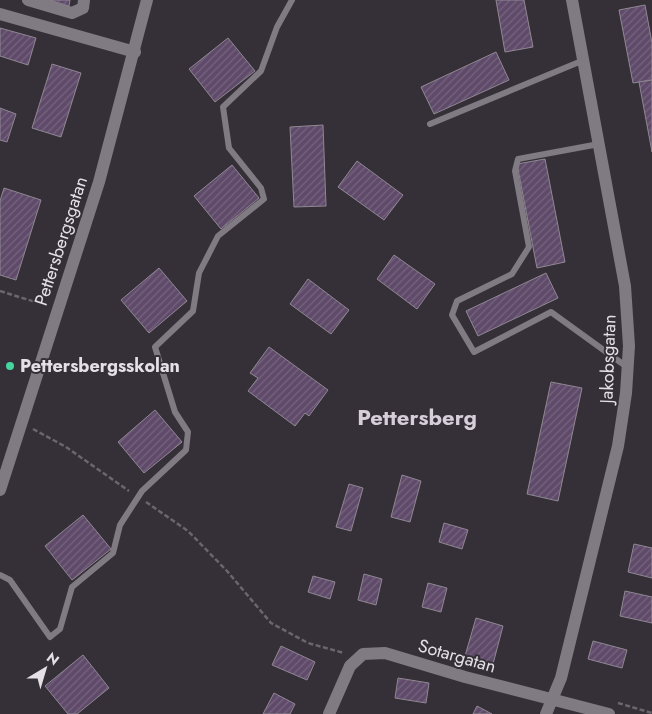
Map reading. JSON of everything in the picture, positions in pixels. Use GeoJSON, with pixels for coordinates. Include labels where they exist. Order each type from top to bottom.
{"type":"FeatureCollection","features":[{"type":"Feature","properties":{"kind":"street"},"geometry":{"type":"LineString","coordinates":[[28,0],[72,13],[83,8],[84,0]]}},
{"type":"Feature","properties":{"kind":"street","name":"Pettersbergsgatan"},"geometry":{"type":"LineString","coordinates":[[0,490],[99,182],[135,52],[147,0]]}},
{"type":"Feature","properties":{"kind":"street","name":"Jakobsgatan"},"geometry":{"type":"LineString","coordinates":[[546,714],[561,678],[618,446],[629,346],[625,286],[572,0]]}},
{"type":"Feature","properties":{"kind":"street"},"geometry":{"type":"LineString","coordinates":[[0,14],[135,52]]}},
{"type":"Feature","properties":{"kind":"street","name":"Sotargatan"},"geometry":{"type":"LineString","coordinates":[[362,654],[385,653],[609,714]]}},
{"type":"Feature","properties":{"kind":"street"},"geometry":{"type":"LineString","coordinates":[[329,714],[350,666],[362,654]]}},
{"type":"Feature","properties":{"kind":"lane"},"geometry":{"type":"LineString","coordinates":[[0,574],[10,580],[50,637],[60,629],[72,587],[113,553],[120,526],[138,497],[186,450],[188,432],[175,412],[155,347],[193,311],[199,273],[218,236],[264,199],[261,188],[229,148],[223,107],[261,71],[277,27],[292,0]]}},
{"type":"Feature","properties":{"kind":"lane"},"geometry":{"type":"LineString","coordinates":[[430,124],[584,60]]}},
{"type":"Feature","properties":{"kind":"lane"},"geometry":{"type":"LineString","coordinates":[[600,144],[518,159],[515,171],[529,247],[512,274],[457,301],[452,315],[474,352],[552,312],[628,367]]}},
{"type":"Feature","properties":{"kind":"path"},"geometry":{"type":"LineString","coordinates":[[0,291],[45,305],[48,296]]}},
{"type":"Feature","properties":{"kind":"path"},"geometry":{"type":"LineString","coordinates":[[21,423],[66,446],[188,531],[227,570],[272,623],[295,637],[321,648],[362,654]]}},
{"type":"Feature","properties":{"kind":"building"},"geometry":{"type":"Polygon","coordinates":[[[49,0],[70,0],[69,6],[49,0]]]}},
{"type":"Feature","properties":{"kind":"building"},"geometry":{"type":"Polygon","coordinates":[[[496,0],[524,0],[533,47],[505,52],[496,0]]]}},
{"type":"Feature","properties":{"kind":"building"},"geometry":{"type":"Polygon","coordinates":[[[645,5],[652,43],[652,80],[633,83],[619,10],[645,5]]]}},
{"type":"Feature","properties":{"kind":"building"},"geometry":{"type":"Polygon","coordinates":[[[0,28],[36,38],[28,65],[0,56],[0,28]]]}},
{"type":"Feature","properties":{"kind":"building"},"geometry":{"type":"Polygon","coordinates":[[[228,38],[255,71],[215,102],[189,69],[228,38]]]}},
{"type":"Feature","properties":{"kind":"building"},"geometry":{"type":"Polygon","coordinates":[[[496,52],[509,80],[434,114],[421,87],[496,52]]]}},
{"type":"Feature","properties":{"kind":"building"},"geometry":{"type":"Polygon","coordinates":[[[52,64],[81,73],[61,137],[32,128],[52,64]]]}},
{"type":"Feature","properties":{"kind":"building"},"geometry":{"type":"Polygon","coordinates":[[[652,80],[652,152],[639,82],[652,80]]]}},
{"type":"Feature","properties":{"kind":"building"},"geometry":{"type":"Polygon","coordinates":[[[0,108],[16,114],[7,142],[0,140],[0,108]]]}},
{"type":"Feature","properties":{"kind":"building"},"geometry":{"type":"Polygon","coordinates":[[[323,125],[326,206],[294,207],[290,127],[323,125]]]}},
{"type":"Feature","properties":{"kind":"building"},"geometry":{"type":"Polygon","coordinates":[[[545,159],[565,262],[537,268],[517,164],[545,159]]]}},
{"type":"Feature","properties":{"kind":"building"},"geometry":{"type":"Polygon","coordinates":[[[357,161],[403,195],[384,220],[338,187],[357,161]]]}},
{"type":"Feature","properties":{"kind":"building"},"geometry":{"type":"Polygon","coordinates":[[[232,165],[259,198],[221,229],[194,196],[232,165]]]}},
{"type":"Feature","properties":{"kind":"building"},"geometry":{"type":"Polygon","coordinates":[[[4,188],[41,200],[16,280],[0,275],[0,201],[4,188]]]}},
{"type":"Feature","properties":{"kind":"building"},"geometry":{"type":"Polygon","coordinates":[[[394,255],[435,284],[417,309],[377,279],[394,255]]]}},
{"type":"Feature","properties":{"kind":"building"},"geometry":{"type":"Polygon","coordinates":[[[159,268],[187,301],[149,333],[121,300],[159,268]]]}},
{"type":"Feature","properties":{"kind":"building"},"geometry":{"type":"Polygon","coordinates":[[[546,273],[558,298],[478,336],[466,311],[546,273]]]}},
{"type":"Feature","properties":{"kind":"building"},"geometry":{"type":"Polygon","coordinates":[[[308,279],[349,310],[331,334],[290,304],[308,279]]]}},
{"type":"Feature","properties":{"kind":"building"},"geometry":{"type":"Polygon","coordinates":[[[269,347],[328,390],[309,416],[305,413],[295,426],[248,391],[258,378],[250,373],[269,347]]]}},
{"type":"Feature","properties":{"kind":"building"},"geometry":{"type":"Polygon","coordinates":[[[551,382],[582,388],[558,501],[527,494],[551,382]]]}},
{"type":"Feature","properties":{"kind":"building"},"geometry":{"type":"Polygon","coordinates":[[[155,410],[182,442],[144,473],[118,442],[155,410]]]}},
{"type":"Feature","properties":{"kind":"building"},"geometry":{"type":"Polygon","coordinates":[[[402,475],[421,481],[410,522],[391,517],[402,475]]]}},
{"type":"Feature","properties":{"kind":"building"},"geometry":{"type":"Polygon","coordinates":[[[349,484],[363,488],[351,531],[336,527],[349,484]]]}},
{"type":"Feature","properties":{"kind":"building"},"geometry":{"type":"Polygon","coordinates":[[[83,515],[111,549],[72,580],[45,546],[83,515]]]}},
{"type":"Feature","properties":{"kind":"building"},"geometry":{"type":"Polygon","coordinates":[[[444,523],[468,530],[462,549],[439,542],[444,523]]]}},
{"type":"Feature","properties":{"kind":"building"},"geometry":{"type":"Polygon","coordinates":[[[634,544],[652,548],[652,578],[628,572],[634,544]]]}},
{"type":"Feature","properties":{"kind":"building"},"geometry":{"type":"Polygon","coordinates":[[[364,574],[382,579],[376,605],[358,600],[364,574]]]}},
{"type":"Feature","properties":{"kind":"building"},"geometry":{"type":"Polygon","coordinates":[[[313,576],[335,582],[330,599],[308,592],[313,576]]]}},
{"type":"Feature","properties":{"kind":"building"},"geometry":{"type":"Polygon","coordinates":[[[428,583],[447,588],[441,612],[422,607],[428,583]]]}},
{"type":"Feature","properties":{"kind":"building"},"geometry":{"type":"Polygon","coordinates":[[[625,591],[652,597],[652,623],[620,616],[625,591]]]}},
{"type":"Feature","properties":{"kind":"building"},"geometry":{"type":"Polygon","coordinates":[[[476,618],[503,626],[493,664],[465,656],[476,618]]]}},
{"type":"Feature","properties":{"kind":"building"},"geometry":{"type":"Polygon","coordinates":[[[593,641],[627,650],[622,668],[588,659],[593,641]]]}},
{"type":"Feature","properties":{"kind":"building"},"geometry":{"type":"Polygon","coordinates":[[[281,646],[315,662],[307,680],[272,665],[281,646]]]}},
{"type":"Feature","properties":{"kind":"building"},"geometry":{"type":"Polygon","coordinates":[[[83,655],[109,688],[77,714],[68,714],[45,686],[83,655]]]}},
{"type":"Feature","properties":{"kind":"building"},"geometry":{"type":"Polygon","coordinates":[[[398,678],[429,683],[426,703],[395,698],[398,678]]]}},
{"type":"Feature","properties":{"kind":"building"},"geometry":{"type":"Polygon","coordinates":[[[274,693],[295,704],[290,714],[263,714],[274,693]]]}},
{"type":"Feature","properties":{"kind":"building"},"geometry":{"type":"Polygon","coordinates":[[[477,706],[492,714],[473,714],[477,706]]]}},
{"type":"Feature","properties":{"kind":"place","name":"Pettersbergsskolan"},"geometry":{"type":"Point","coordinates":[10,366]}},
{"type":"Feature","properties":{"kind":"district","name":"Pettersberg"},"geometry":{"type":"Point","coordinates":[417,417]}}]}
